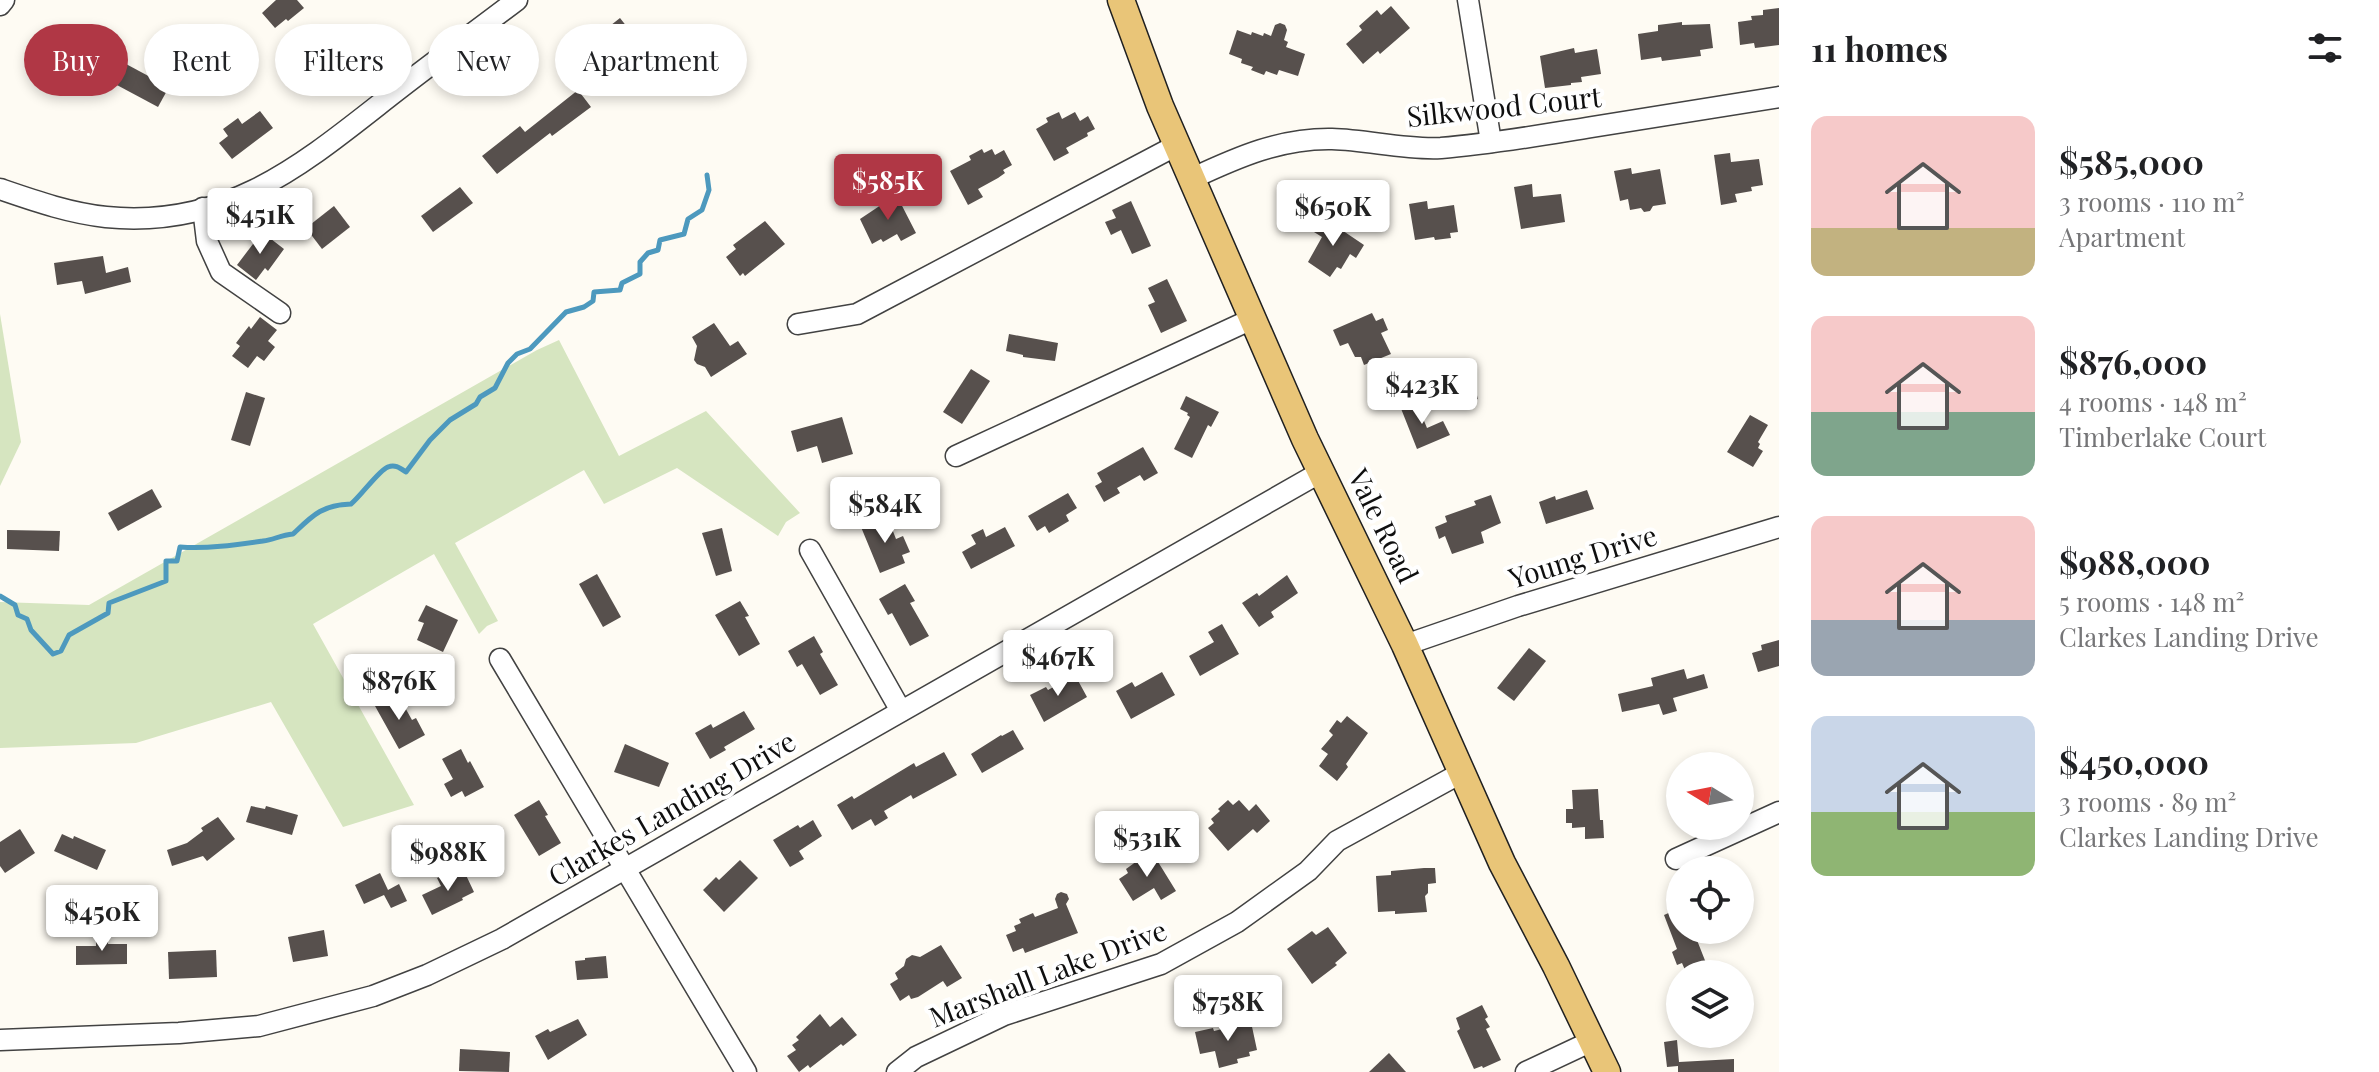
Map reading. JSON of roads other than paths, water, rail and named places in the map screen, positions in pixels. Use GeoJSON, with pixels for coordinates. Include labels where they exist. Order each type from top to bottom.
{"type":"FeatureCollection","features":[{"type":"Feature","properties":{"kind":"main road","name":"Vale Road"},"geometry":{"type":"LineString","coordinates":[[1121,0],[1144,66],[1321,472],[1405,645],[1502,863],[1607,1072]]}},
{"type":"Feature","properties":{"kind":"street"},"geometry":{"type":"LineString","coordinates":[[0,189],[66,211],[106,217],[161,217],[203,208],[257,190],[290,172],[517,0]]}},
{"type":"Feature","properties":{"kind":"street"},"geometry":{"type":"LineString","coordinates":[[1468,0],[1491,142]]}},
{"type":"Feature","properties":{"kind":"street","name":"Silkwood Court"},"geometry":{"type":"LineString","coordinates":[[1193,178],[1239,156],[1278,144],[1305,140],[1334,139],[1413,148],[1442,148],[1779,97]]}},
{"type":"Feature","properties":{"kind":"street"},"geometry":{"type":"LineString","coordinates":[[798,324],[857,314],[1179,144]]}},
{"type":"Feature","properties":{"kind":"street"},"geometry":{"type":"LineString","coordinates":[[203,208],[207,241],[221,272],[280,313]]}},
{"type":"Feature","properties":{"kind":"street"},"geometry":{"type":"LineString","coordinates":[[956,456],[1252,319]]}},
{"type":"Feature","properties":{"kind":"street","name":"Clarkes Landing Drive"},"geometry":{"type":"LineString","coordinates":[[0,1040],[179,1033],[259,1026],[352,1003],[427,975],[502,939],[1321,472]]}},
{"type":"Feature","properties":{"kind":"street","name":"Young Drive"},"geometry":{"type":"LineString","coordinates":[[1405,645],[1518,606],[1779,527]]}},
{"type":"Feature","properties":{"kind":"street"},"geometry":{"type":"LineString","coordinates":[[810,550],[901,711]]}},
{"type":"Feature","properties":{"kind":"street"},"geometry":{"type":"LineString","coordinates":[[500,659],[746,1072]]}},
{"type":"Feature","properties":{"kind":"street","name":"Marshall Lake Drive"},"geometry":{"type":"LineString","coordinates":[[897,1072],[916,1057],[1004,1015],[1161,964],[1237,922],[1308,871],[1337,841],[1461,773]]}},
{"type":"Feature","properties":{"kind":"street"},"geometry":{"type":"LineString","coordinates":[[1683,856],[1779,812]]}},
{"type":"Feature","properties":{"kind":"street"},"geometry":{"type":"LineString","coordinates":[[1526,1072],[1592,1041]]}},
{"type":"Feature","properties":{"kind":"waterway"},"geometry":{"type":"LineString","coordinates":[[0,596],[15,605],[18,615],[27,619],[31,630],[53,654],[61,651],[69,635],[108,613],[109,603],[166,581],[166,561],[177,561],[180,547],[232,545],[293,534],[319,512],[333,506],[351,504],[384,469],[395,466],[406,472],[430,440],[450,420],[495,388],[508,363],[517,354],[530,349],[566,312],[593,301],[594,292],[620,290],[622,283],[640,274],[640,262],[648,253],[658,250],[660,240],[684,234],[688,219],[702,210],[709,190],[707,175]]}}]}
